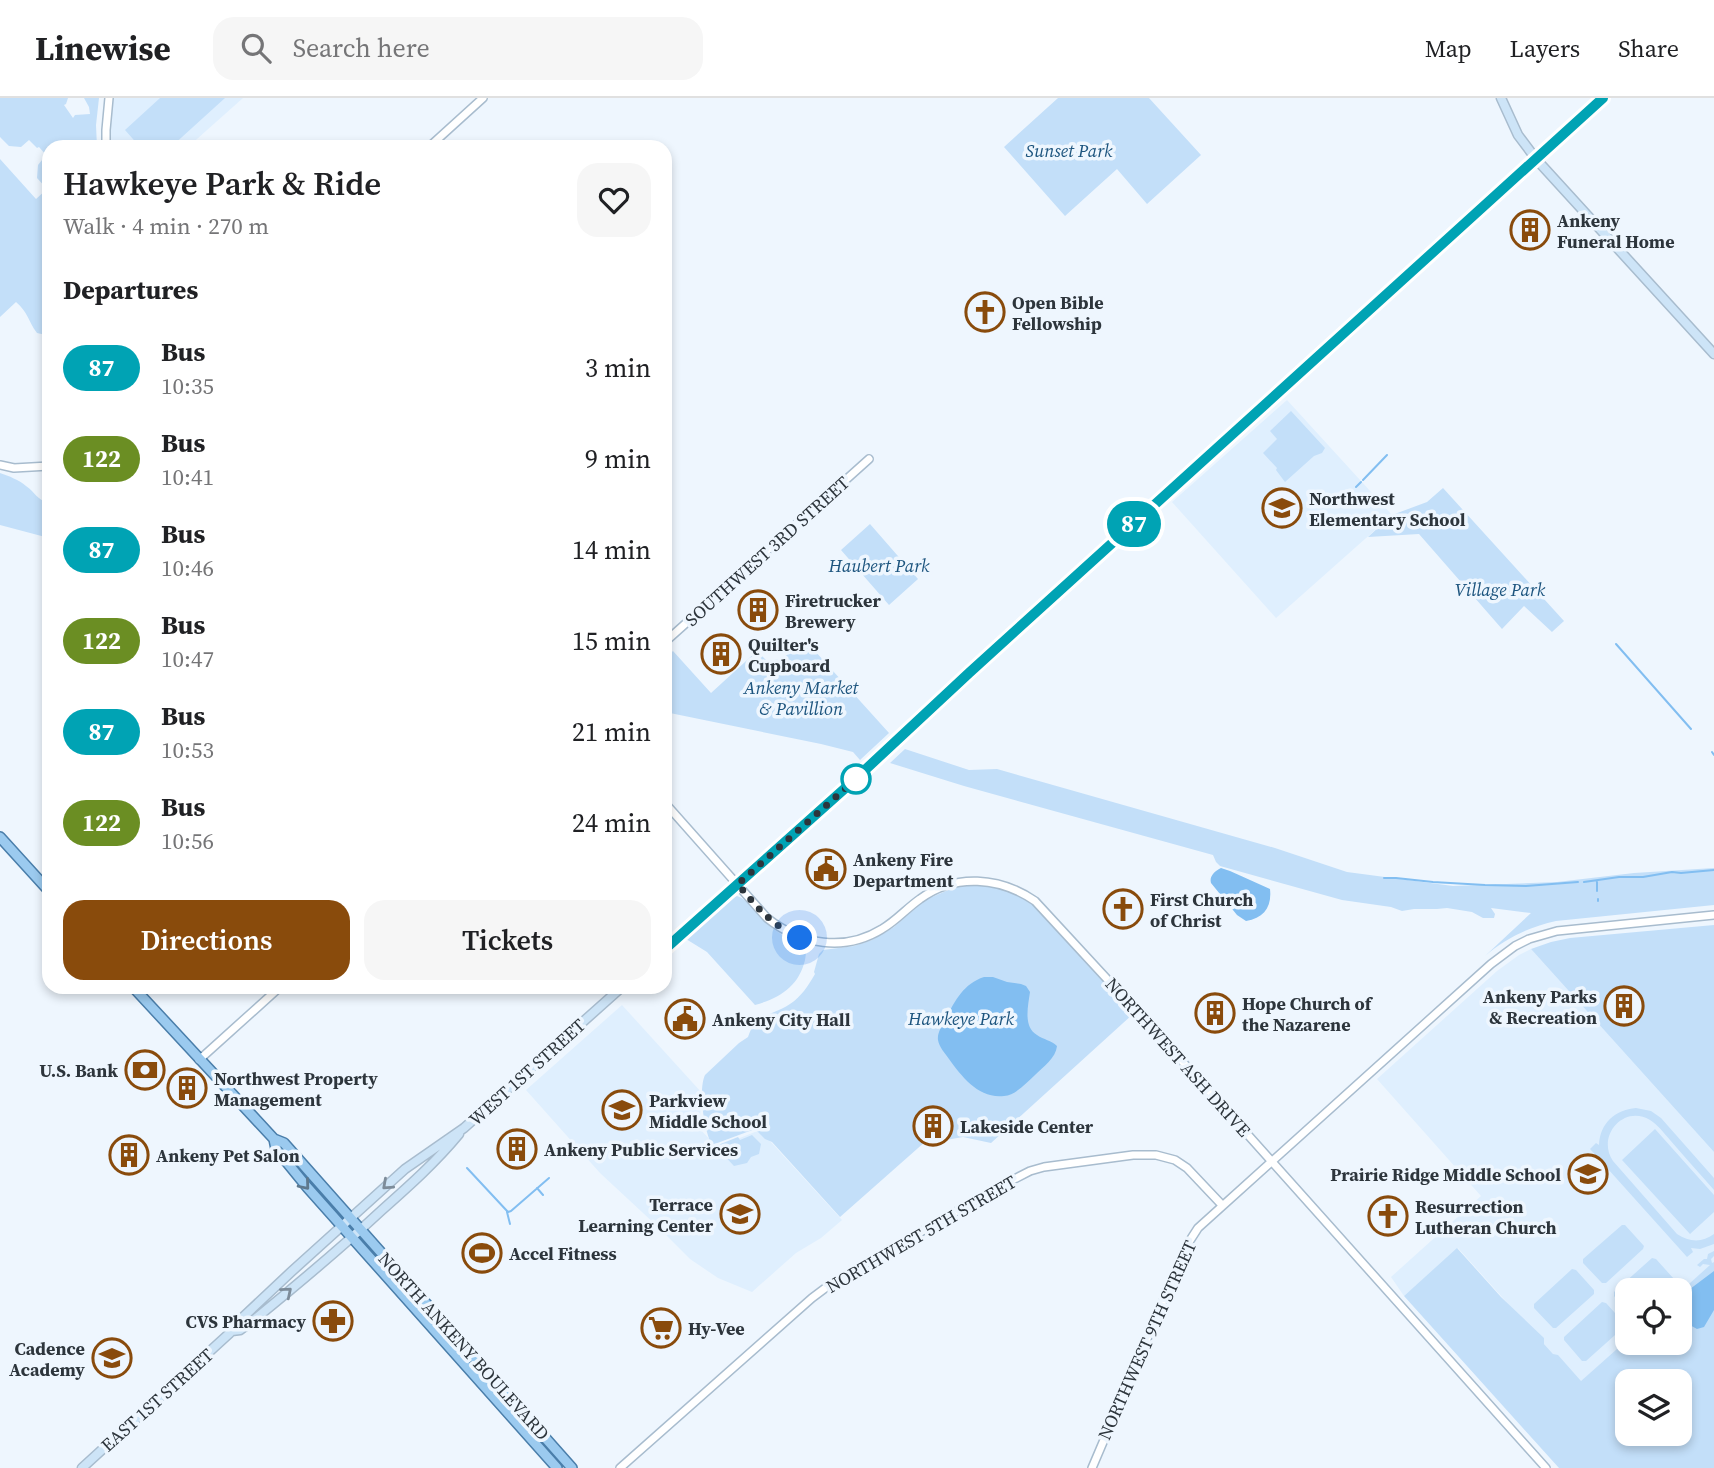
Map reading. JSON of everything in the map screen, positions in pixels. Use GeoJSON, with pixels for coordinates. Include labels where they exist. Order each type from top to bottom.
{"type":"FeatureCollection","features":[{"type":"Feature","properties":{"kind":"main road"},"geometry":{"type":"LineString","coordinates":[[1501,98],[1518,135],[1536,159],[1714,354]]}},
{"type":"Feature","properties":{"kind":"main road"},"geometry":{"type":"LineString","coordinates":[[672,943],[1603,98]]}},
{"type":"Feature","properties":{"kind":"main road"},"geometry":{"type":"LineString","coordinates":[[0,837],[42,883]]}},
{"type":"Feature","properties":{"kind":"main road"},"geometry":{"type":"LineString","coordinates":[[139,994],[274,1139],[284,1143],[351,1228]]}},
{"type":"Feature","properties":{"kind":"main road","name":"WEST 1ST STREET"},"geometry":{"type":"LineString","coordinates":[[351,1228],[405,1169],[464,1128],[614,994]]}},
{"type":"Feature","properties":{"kind":"main road","name":"WEST 1ST STREET"},"geometry":{"type":"LineString","coordinates":[[351,1228],[427,1168],[464,1128]]}},
{"type":"Feature","properties":{"kind":"main road","name":"EAST 1ST STREET"},"geometry":{"type":"LineString","coordinates":[[232,1331],[240,1330],[255,1319],[351,1228]]}},
{"type":"Feature","properties":{"kind":"main road","name":"EAST 1ST STREET"},"geometry":{"type":"LineString","coordinates":[[82,1468],[232,1331],[275,1286],[351,1228]]}},
{"type":"Feature","properties":{"kind":"main road","name":"NORTH ANKENY BOULEVARD"},"geometry":{"type":"LineString","coordinates":[[351,1228],[557,1468]]}},
{"type":"Feature","properties":{"kind":"main road","name":"NORTH ANKENY BOULEVARD"},"geometry":{"type":"LineString","coordinates":[[351,1228],[572,1468]]}},
{"type":"Feature","properties":{"kind":"street"},"geometry":{"type":"LineString","coordinates":[[106,140],[109,98]]}},
{"type":"Feature","properties":{"kind":"street"},"geometry":{"type":"LineString","coordinates":[[437,140],[483,98]]}},
{"type":"Feature","properties":{"kind":"street","name":"SOUTHWEST 3RD STREET"},"geometry":{"type":"LineString","coordinates":[[672,636],[869,459]]}},
{"type":"Feature","properties":{"kind":"street"},"geometry":{"type":"LineString","coordinates":[[0,465],[14,468],[42,466]]}},
{"type":"Feature","properties":{"kind":"street","name":"NORTHWEST ASH DRIVE"},"geometry":{"type":"LineString","coordinates":[[672,811],[759,910],[777,926],[800,938],[816,942],[859,940],[882,930],[921,898],[940,887],[965,881],[988,881],[1012,887],[1029,897],[1044,909],[1546,1468]]}},
{"type":"Feature","properties":{"kind":"street","name":"NORTHWEST 9TH STREET"},"geometry":{"type":"LineString","coordinates":[[1092,1468],[1188,1242],[1198,1228],[1491,964],[1529,939],[1557,930],[1714,915]]}},
{"type":"Feature","properties":{"kind":"street"},"geometry":{"type":"LineString","coordinates":[[199,1060],[272,994]]}},
{"type":"Feature","properties":{"kind":"street","name":"NORTHWEST 5TH STREET"},"geometry":{"type":"LineString","coordinates":[[620,1468],[832,1283],[1030,1171],[1148,1154],[1181,1164],[1194,1173],[1223,1205]]}},
{"type":"Feature","properties":{"kind":"shaded area"},"geometry":{"type":"Polygon","coordinates":[[[109,98],[243,98],[196,140],[106,140],[109,98]]]}},
{"type":"Feature","properties":{"kind":"shaded area","name":"Northwest Elementary School"},"geometry":{"type":"Polygon","coordinates":[[[1287,400],[1392,515],[1276,618],[1172,502],[1287,400]]]}},
{"type":"Feature","properties":{"kind":"shaded area","name":"Prairie Ridge Middle School"},"geometry":{"type":"Polygon","coordinates":[[[1531,949],[1714,1152],[1714,1262],[1692,1281],[1692,1278],[1615,1278],[1615,1351],[1579,1383],[1458,1248],[1404,1296],[1391,1277],[1481,1196],[1377,1079],[1497,971],[1531,949]]]}},
{"type":"Feature","properties":{"kind":"shaded area"},"geometry":{"type":"Polygon","coordinates":[[[622,1005],[702,1093],[699,1128],[717,1147],[760,1130],[842,1220],[821,1238],[796,1253],[752,1292],[718,1278],[690,1259],[600,1173],[526,1090],[622,1005]]]}},
{"type":"Feature","properties":{"kind":"green space"},"geometry":{"type":"Polygon","coordinates":[[[0,98],[68,98],[64,105],[73,118],[75,115],[90,114],[84,98],[99,98],[97,140],[42,140],[42,150],[29,140],[21,147],[9,146],[0,137],[0,98]]]}},
{"type":"Feature","properties":{"kind":"green space"},"geometry":{"type":"Polygon","coordinates":[[[160,98],[225,98],[179,140],[134,140],[125,130],[160,98]]]}},
{"type":"Feature","properties":{"kind":"green space","name":"Sunset Park"},"geometry":{"type":"Polygon","coordinates":[[[1058,98],[1149,98],[1201,155],[1147,204],[1117,169],[1065,216],[1004,147],[1058,98]]]}},
{"type":"Feature","properties":{"kind":"green space"},"geometry":{"type":"Polygon","coordinates":[[[0,159],[36,199],[42,194],[42,334],[37,333],[16,302],[0,317],[0,159]]]}},
{"type":"Feature","properties":{"kind":"green space"},"geometry":{"type":"Polygon","coordinates":[[[42,160],[42,184],[37,178],[38,165],[42,160]]]}},
{"type":"Feature","properties":{"kind":"green space"},"geometry":{"type":"Polygon","coordinates":[[[1291,411],[1325,448],[1285,482],[1263,453],[1277,439],[1270,431],[1291,411]]]}},
{"type":"Feature","properties":{"kind":"green space"},"geometry":{"type":"Polygon","coordinates":[[[0,473],[20,482],[42,500],[42,536],[0,525],[0,473]]]}},
{"type":"Feature","properties":{"kind":"green space","name":"Village Park"},"geometry":{"type":"Polygon","coordinates":[[[1443,488],[1564,621],[1552,632],[1524,606],[1502,629],[1419,534],[1368,537],[1392,515],[1427,502],[1443,488]]]}},
{"type":"Feature","properties":{"kind":"green space","name":"Haubert Park"},"geometry":{"type":"Polygon","coordinates":[[[870,524],[918,579],[889,605],[841,550],[870,524]]]}},
{"type":"Feature","properties":{"kind":"green space","name":"Ankeny Market & Pavillion"},"geometry":{"type":"Polygon","coordinates":[[[805,640],[889,733],[860,760],[853,752],[821,744],[672,713],[673,651],[711,693],[757,651],[767,661],[782,659],[805,640]]]}},
{"type":"Feature","properties":{"kind":"green space"},"geometry":{"type":"Polygon","coordinates":[[[905,749],[969,770],[997,769],[1275,848],[1347,872],[1453,886],[1557,882],[1634,873],[1714,868],[1714,905],[1556,921],[1518,934],[1485,956],[1531,913],[1491,908],[1495,914],[1494,918],[1483,918],[1472,912],[1447,908],[1402,911],[1342,900],[1220,866],[1213,855],[890,763],[905,749]]]}},
{"type":"Feature","properties":{"kind":"green space","name":"Hawkeye Park"},"geometry":{"type":"Polygon","coordinates":[[[968,885],[990,886],[1009,891],[1035,906],[1133,1014],[991,1143],[963,1137],[929,1143],[926,1141],[840,1217],[772,1142],[755,1129],[712,1145],[703,1110],[702,1090],[705,1075],[748,1037],[755,1023],[801,995],[815,974],[819,954],[823,950],[854,946],[872,940],[894,927],[925,900],[953,888],[968,885]]]}},
{"type":"Feature","properties":{"kind":"green space"},"geometry":{"type":"Polygon","coordinates":[[[737,896],[749,904],[770,926],[803,944],[806,949],[802,969],[793,984],[773,999],[755,1005],[707,952],[686,939],[737,896]]]}},
{"type":"Feature","properties":{"kind":"green space"},"geometry":{"type":"Polygon","coordinates":[[[1714,925],[1714,1152],[1531,949],[1570,938],[1714,925]]]}},
{"type":"Feature","properties":{"kind":"green space"},"geometry":{"type":"Polygon","coordinates":[[[1628,1109],[1651,1111],[1661,1118],[1714,1178],[1714,1190],[1650,1120],[1631,1116],[1622,1119],[1610,1133],[1608,1142],[1613,1161],[1677,1234],[1696,1240],[1714,1234],[1714,1244],[1700,1249],[1691,1248],[1693,1252],[1687,1257],[1590,1149],[1596,1143],[1599,1145],[1602,1130],[1610,1119],[1628,1109]]]}},
{"type":"Feature","properties":{"kind":"green space"},"geometry":{"type":"Polygon","coordinates":[[[1655,1129],[1714,1195],[1714,1212],[1690,1234],[1622,1160],[1655,1129]]]}},
{"type":"Feature","properties":{"kind":"green space"},"geometry":{"type":"Polygon","coordinates":[[[752,1135],[761,1144],[759,1154],[751,1157],[747,1163],[734,1166],[719,1150],[718,1145],[752,1135]]]}},
{"type":"Feature","properties":{"kind":"green space"},"geometry":{"type":"Polygon","coordinates":[[[1622,1225],[1644,1246],[1643,1249],[1606,1283],[1602,1283],[1583,1263],[1583,1259],[1622,1225]]]}},
{"type":"Feature","properties":{"kind":"green space"},"geometry":{"type":"Polygon","coordinates":[[[1457,1248],[1501,1297],[1544,1338],[1544,1344],[1553,1354],[1558,1355],[1581,1381],[1615,1351],[1615,1355],[1692,1355],[1692,1281],[1710,1265],[1697,1265],[1714,1251],[1711,1259],[1712,1263],[1714,1262],[1714,1468],[1559,1468],[1404,1296],[1457,1248]]]}},
{"type":"Feature","properties":{"kind":"green space"},"geometry":{"type":"Polygon","coordinates":[[[1652,1258],[1673,1278],[1630,1278],[1652,1258]]]}},
{"type":"Feature","properties":{"kind":"green space"},"geometry":{"type":"Polygon","coordinates":[[[1572,1269],[1594,1290],[1594,1294],[1553,1328],[1534,1308],[1534,1304],[1572,1269]]]}},
{"type":"Feature","properties":{"kind":"green space"},"geometry":{"type":"Polygon","coordinates":[[[1602,1302],[1615,1313],[1615,1335],[1586,1361],[1582,1361],[1564,1337],[1602,1302]]]}},
{"type":"Feature","properties":{"kind":"water"},"geometry":{"type":"Polygon","coordinates":[[[1221,868],[1270,889],[1270,901],[1266,911],[1246,921],[1237,915],[1211,883],[1213,874],[1221,868]]]}},
{"type":"Feature","properties":{"kind":"water"},"geometry":{"type":"Polygon","coordinates":[[[984,977],[1026,986],[1030,992],[1030,1027],[1037,1035],[1057,1046],[1045,1065],[1021,1088],[1004,1096],[987,1094],[972,1085],[954,1066],[938,1040],[941,1027],[960,994],[970,984],[984,977]]]}},
{"type":"Feature","properties":{"kind":"water"},"geometry":{"type":"Polygon","coordinates":[[[1714,1271],[1714,1310],[1704,1327],[1697,1329],[1692,1326],[1692,1288],[1714,1271]]]}},
{"type":"Feature","properties":{"kind":"waterway"},"geometry":{"type":"LineString","coordinates":[[1363,480],[1387,455]]}},
{"type":"Feature","properties":{"kind":"waterway"},"geometry":{"type":"LineString","coordinates":[[1356,487],[1361,482]]}},
{"type":"Feature","properties":{"kind":"waterway"},"geometry":{"type":"LineString","coordinates":[[1616,644],[1691,729]]}},
{"type":"Feature","properties":{"kind":"waterway"},"geometry":{"type":"LineString","coordinates":[[1584,882],[1714,870]]}},
{"type":"Feature","properties":{"kind":"waterway"},"geometry":{"type":"LineString","coordinates":[[1384,878],[1526,886],[1578,882]]}},
{"type":"Feature","properties":{"kind":"waterway"},"geometry":{"type":"LineString","coordinates":[[1597,882],[1597,891]]}},
{"type":"Feature","properties":{"kind":"waterway"},"geometry":{"type":"LineString","coordinates":[[467,1168],[508,1212],[549,1178]]}},
{"type":"Feature","properties":{"kind":"waterway"},"geometry":{"type":"LineString","coordinates":[[537,1188],[543,1195]]}},
{"type":"Feature","properties":{"kind":"waterway"},"geometry":{"type":"LineString","coordinates":[[507,1212],[510,1224]]}},
{"type":"Feature","properties":{"kind":"bus line","name":"87"},"geometry":{"type":"LineString","coordinates":[[672,943],[1603,98]]}},
{"type":"Feature","properties":{"kind":"place","name":"Ankeny Funeral Home"},"geometry":{"type":"Point","coordinates":[1530,230]}},
{"type":"Feature","properties":{"kind":"place","name":"Open Bible Fellowship"},"geometry":{"type":"Point","coordinates":[985,312]}},
{"type":"Feature","properties":{"kind":"place","name":"Northwest Elementary School"},"geometry":{"type":"Point","coordinates":[1282,508]}},
{"type":"Feature","properties":{"kind":"place","name":"Firetrucker Brewery"},"geometry":{"type":"Point","coordinates":[758,610]}},
{"type":"Feature","properties":{"kind":"place","name":"Quilter's Cupboard"},"geometry":{"type":"Point","coordinates":[721,654]}},
{"type":"Feature","properties":{"kind":"place","name":"Ankeny Fire Department"},"geometry":{"type":"Point","coordinates":[826,869]}},
{"type":"Feature","properties":{"kind":"place","name":"First Church of Christ"},"geometry":{"type":"Point","coordinates":[1123,909]}},
{"type":"Feature","properties":{"kind":"place","name":"Ankeny Parks & Recreation"},"geometry":{"type":"Point","coordinates":[1624,1006]}},
{"type":"Feature","properties":{"kind":"place","name":"Hope Church of the Nazarene"},"geometry":{"type":"Point","coordinates":[1215,1013]}},
{"type":"Feature","properties":{"kind":"place","name":"Ankeny City Hall"},"geometry":{"type":"Point","coordinates":[685,1019]}},
{"type":"Feature","properties":{"kind":"place","name":"U.S. Bank"},"geometry":{"type":"Point","coordinates":[145,1070]}},
{"type":"Feature","properties":{"kind":"place","name":"Northwest Property Management"},"geometry":{"type":"Point","coordinates":[187,1088]}},
{"type":"Feature","properties":{"kind":"place","name":"Parkview Middle School"},"geometry":{"type":"Point","coordinates":[622,1110]}},
{"type":"Feature","properties":{"kind":"place","name":"Lakeside Center"},"geometry":{"type":"Point","coordinates":[933,1126]}},
{"type":"Feature","properties":{"kind":"place","name":"Ankeny Public Services"},"geometry":{"type":"Point","coordinates":[517,1149]}},
{"type":"Feature","properties":{"kind":"place","name":"Ankeny Pet Salon"},"geometry":{"type":"Point","coordinates":[129,1155]}},
{"type":"Feature","properties":{"kind":"place","name":"Prairie Ridge Middle School"},"geometry":{"type":"Point","coordinates":[1588,1174]}},
{"type":"Feature","properties":{"kind":"place","name":"Terrace Learning Center"},"geometry":{"type":"Point","coordinates":[740,1214]}},
{"type":"Feature","properties":{"kind":"place","name":"Resurrection Lutheran Church"},"geometry":{"type":"Point","coordinates":[1388,1216]}},
{"type":"Feature","properties":{"kind":"place","name":"Accel Fitness"},"geometry":{"type":"Point","coordinates":[482,1253]}},
{"type":"Feature","properties":{"kind":"place","name":"CVS Pharmacy"},"geometry":{"type":"Point","coordinates":[333,1321]}},
{"type":"Feature","properties":{"kind":"place","name":"Hy-Vee"},"geometry":{"type":"Point","coordinates":[661,1328]}},
{"type":"Feature","properties":{"kind":"place","name":"Cadence Academy"},"geometry":{"type":"Point","coordinates":[112,1358]}},
{"type":"Feature","properties":{"kind":"route"},"geometry":{"type":"LineString","coordinates":[[800,938],[767,918],[738,884],[856,779]]}}]}
